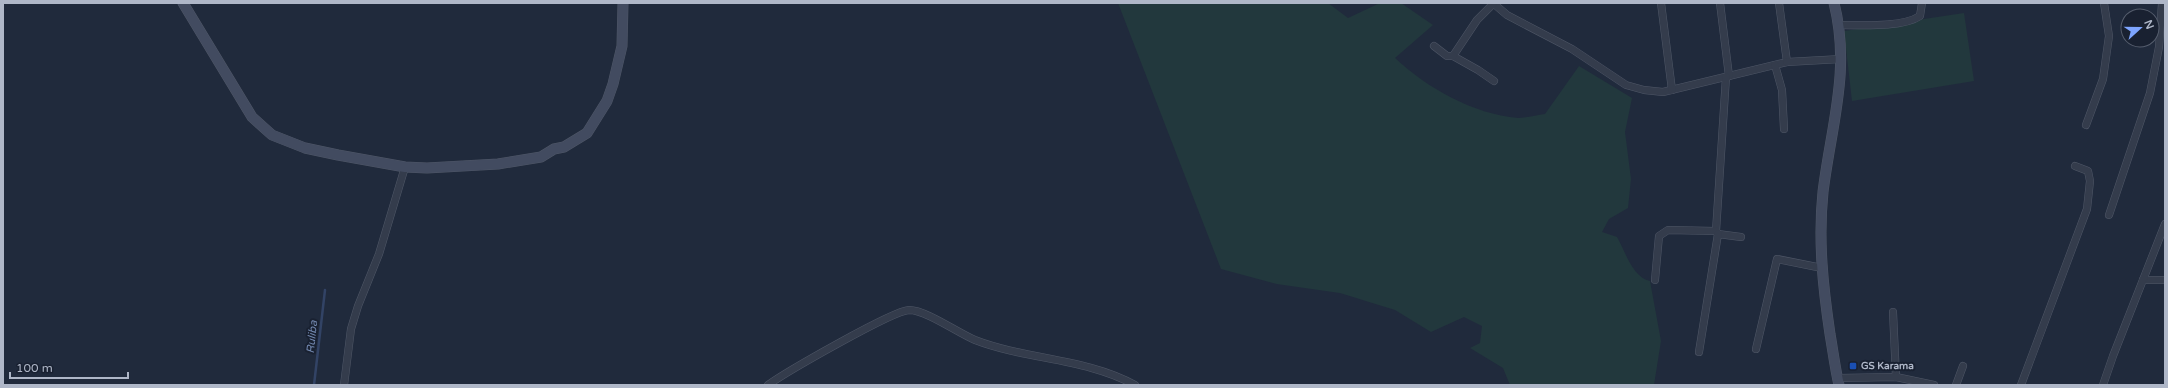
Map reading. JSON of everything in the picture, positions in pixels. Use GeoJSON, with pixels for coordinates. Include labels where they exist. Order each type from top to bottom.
{"type":"FeatureCollection","features":[{"type":"Feature","properties":{"kind":"main road"},"geometry":{"type":"LineString","coordinates":[[183,3],[244,104],[260,127],[286,142],[305,148],[405,168],[498,164],[541,157],[554,149],[564,147],[587,133],[607,101],[613,84],[622,46],[623,3]]}},
{"type":"Feature","properties":{"kind":"main road"},"geometry":{"type":"LineString","coordinates":[[1834,3],[1838,25],[1841,59],[1840,92],[1822,208],[1822,268],[1823,290],[1838,382]]}},
{"type":"Feature","properties":{"kind":"street"},"geometry":{"type":"LineString","coordinates":[[1661,3],[1672,90]]}},
{"type":"Feature","properties":{"kind":"street"},"geometry":{"type":"LineString","coordinates":[[1699,352],[1717,232],[1728,77],[1720,3]]}},
{"type":"Feature","properties":{"kind":"street"},"geometry":{"type":"LineString","coordinates":[[1779,3],[1787,62]]}},
{"type":"Feature","properties":{"kind":"street"},"geometry":{"type":"LineString","coordinates":[[1838,25],[1883,24],[1913,20],[1920,16],[1922,3]]}},
{"type":"Feature","properties":{"kind":"street"},"geometry":{"type":"LineString","coordinates":[[2086,125],[2103,79],[2109,36],[2104,3]]}},
{"type":"Feature","properties":{"kind":"street"},"geometry":{"type":"LineString","coordinates":[[2109,215],[2150,93],[2159,47],[2162,3]]}},
{"type":"Feature","properties":{"kind":"street"},"geometry":{"type":"LineString","coordinates":[[1454,56],[1476,20],[1493,4],[1507,15],[1572,49],[1626,85],[1644,90],[1663,92],[1787,62],[1841,59]]}},
{"type":"Feature","properties":{"kind":"street"},"geometry":{"type":"LineString","coordinates":[[1434,46],[1447,56],[1454,56],[1494,81]]}},
{"type":"Feature","properties":{"kind":"street"},"geometry":{"type":"LineString","coordinates":[[1775,65],[1782,90],[1784,129]]}},
{"type":"Feature","properties":{"kind":"street"},"geometry":{"type":"LineString","coordinates":[[2021,385],[2087,209],[2090,181],[2088,171],[2075,166]]}},
{"type":"Feature","properties":{"kind":"street"},"geometry":{"type":"LineString","coordinates":[[344,385],[351,329],[358,306],[379,254],[405,168]]}},
{"type":"Feature","properties":{"kind":"street"},"geometry":{"type":"LineString","coordinates":[[2103,385],[2112,356],[2165,224]]}},
{"type":"Feature","properties":{"kind":"street"},"geometry":{"type":"LineString","coordinates":[[1655,280],[1659,236],[1663,232],[1668,230],[1717,232],[1741,237]]}},
{"type":"Feature","properties":{"kind":"street"},"geometry":{"type":"LineString","coordinates":[[1756,349],[1777,259],[1822,268]]}},
{"type":"Feature","properties":{"kind":"street"},"geometry":{"type":"LineString","coordinates":[[2143,280],[2165,280]]}},
{"type":"Feature","properties":{"kind":"street"},"geometry":{"type":"LineString","coordinates":[[768,385],[894,315],[910,310],[921,312],[973,339],[994,347],[1109,373],[1135,385]]}},
{"type":"Feature","properties":{"kind":"street"},"geometry":{"type":"LineString","coordinates":[[1893,312],[1896,377]]}},
{"type":"Feature","properties":{"kind":"street"},"geometry":{"type":"LineString","coordinates":[[1956,385],[1963,366]]}},
{"type":"Feature","properties":{"kind":"street"},"geometry":{"type":"LineString","coordinates":[[1838,382],[1896,377],[1934,385]]}},
{"type":"Feature","properties":{"kind":"green space"},"geometry":{"type":"Polygon","coordinates":[[[1118,3],[1328,3],[1348,18],[1380,3],[1401,3],[1433,25],[1395,58],[1436,89],[1468,105],[1501,116],[1518,118],[1545,114],[1579,66],[1632,98],[1625,132],[1631,179],[1628,208],[1609,219],[1602,232],[1617,237],[1634,269],[1644,279],[1650,281],[1661,341],[1654,385],[1510,385],[1503,368],[1470,348],[1480,343],[1482,326],[1464,317],[1431,332],[1395,310],[1340,293],[1277,284],[1221,269],[1118,3]]]}},
{"type":"Feature","properties":{"kind":"green space"},"geometry":{"type":"Polygon","coordinates":[[[1964,13],[1974,81],[1852,101],[1844,31],[1964,13]]]}},
{"type":"Feature","properties":{"kind":"waterway","name":"Ruliba"},"geometry":{"type":"LineString","coordinates":[[314,385],[325,290]]}},
{"type":"Feature","properties":{"kind":"place","name":"GS Karama"},"geometry":{"type":"Point","coordinates":[1853,366]}}]}
